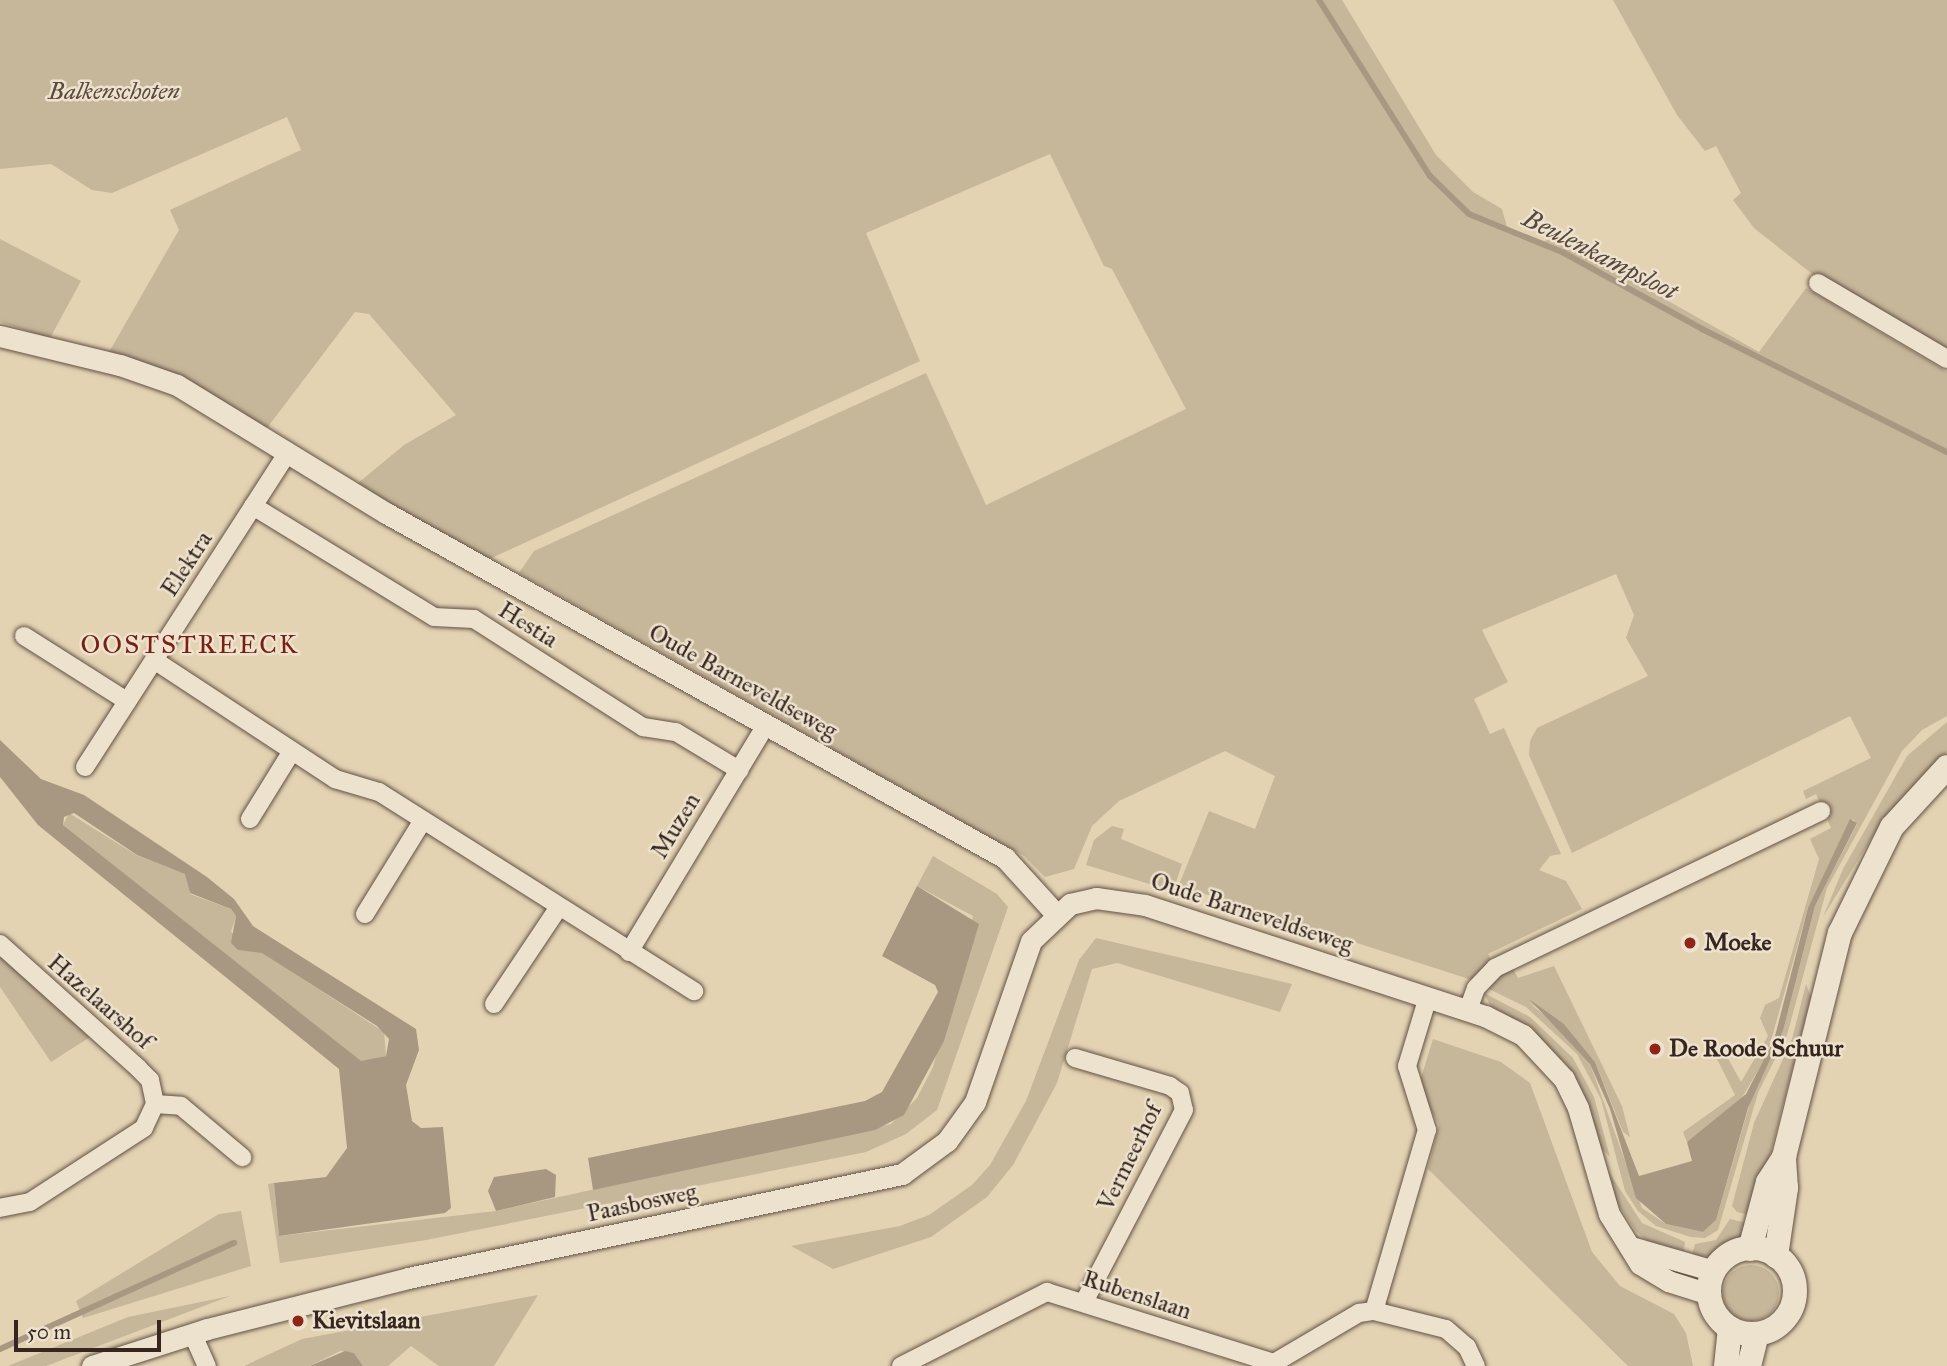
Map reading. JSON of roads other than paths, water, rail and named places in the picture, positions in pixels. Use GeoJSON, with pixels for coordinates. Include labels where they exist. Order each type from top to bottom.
{"type":"FeatureCollection","features":[{"type":"Feature","properties":{"kind":"main road"},"geometry":{"type":"LineString","coordinates":[[1776,1256],[1786,1188],[1784,1157],[1830,966],[1851,904],[1892,827],[1947,767]]}},
{"type":"Feature","properties":{"kind":"main road"},"geometry":{"type":"LineString","coordinates":[[1750,1249],[1768,1182],[1784,1157]]}},
{"type":"Feature","properties":{"kind":"main road"},"geometry":{"type":"LineString","coordinates":[[1750,1249],[1776,1256],[1793,1280],[1793,1299],[1780,1324],[1756,1334],[1730,1328],[1714,1312],[1712,1282],[1733,1253],[1750,1249]]}},
{"type":"Feature","properties":{"kind":"main road"},"geometry":{"type":"LineString","coordinates":[[1726,1366],[1730,1328]]}},
{"type":"Feature","properties":{"kind":"main road"},"geometry":{"type":"LineString","coordinates":[[1748,1366],[1756,1334]]}},
{"type":"Feature","properties":{"kind":"street"},"geometry":{"type":"LineString","coordinates":[[1818,284],[1947,359]]}},
{"type":"Feature","properties":{"kind":"street","name":"Oude Barneveldseweg"},"geometry":{"type":"LineString","coordinates":[[0,336],[120,365],[177,384],[288,452],[1005,858],[1056,914],[1096,898],[1144,905],[1468,1010],[1522,1035],[1552,1062],[1578,1108],[1609,1214],[1632,1247],[1712,1282]]}},
{"type":"Feature","properties":{"kind":"street","name":"Elektra"},"geometry":{"type":"LineString","coordinates":[[85,767],[288,452]]}},
{"type":"Feature","properties":{"kind":"street","name":"Hestia"},"geometry":{"type":"LineString","coordinates":[[253,506],[434,617],[474,620],[643,727],[676,732],[739,770]]}},
{"type":"Feature","properties":{"kind":"street"},"geometry":{"type":"LineString","coordinates":[[24,636],[127,701]]}},
{"type":"Feature","properties":{"kind":"street"},"geometry":{"type":"LineString","coordinates":[[154,660],[335,779],[379,792],[629,952],[694,990]]}},
{"type":"Feature","properties":{"kind":"street","name":"Muzen"},"geometry":{"type":"LineString","coordinates":[[629,952],[766,725]]}},
{"type":"Feature","properties":{"kind":"street"},"geometry":{"type":"LineString","coordinates":[[250,820],[292,751]]}},
{"type":"Feature","properties":{"kind":"street"},"geometry":{"type":"LineString","coordinates":[[1468,1010],[1476,988],[1495,968],[1821,811]]}},
{"type":"Feature","properties":{"kind":"street"},"geometry":{"type":"LineString","coordinates":[[365,914],[423,820]]}},
{"type":"Feature","properties":{"kind":"street"},"geometry":{"type":"LineString","coordinates":[[494,1004],[559,907]]}},
{"type":"Feature","properties":{"kind":"street","name":"Paasbosweg"},"geometry":{"type":"LineString","coordinates":[[92,1366],[193,1335],[408,1278],[902,1174],[933,1155],[965,1119],[1025,954],[1056,914]]}},
{"type":"Feature","properties":{"kind":"street","name":"Hazelaarshof"},"geometry":{"type":"LineString","coordinates":[[0,944],[150,1080],[155,1104]]}},
{"type":"Feature","properties":{"kind":"street"},"geometry":{"type":"LineString","coordinates":[[1428,997],[1407,1066],[1427,1130],[1366,1312],[1446,1329],[1467,1347],[1476,1366]]}},
{"type":"Feature","properties":{"kind":"street","name":"Vermeerhof"},"geometry":{"type":"LineString","coordinates":[[1075,1058],[1170,1086],[1180,1093],[1184,1110],[1084,1302]]}},
{"type":"Feature","properties":{"kind":"street"},"geometry":{"type":"LineString","coordinates":[[0,1208],[30,1202],[144,1128],[155,1104],[181,1106],[242,1157]]}},
{"type":"Feature","properties":{"kind":"street","name":"Rubenslaan"},"geometry":{"type":"LineString","coordinates":[[901,1366],[1047,1292],[1274,1363],[1366,1312]]}},
{"type":"Feature","properties":{"kind":"street"},"geometry":{"type":"LineString","coordinates":[[193,1335],[207,1366]]}},
{"type":"Feature","properties":{"kind":"waterway","name":"Beulenkampsloot"},"geometry":{"type":"LineString","coordinates":[[1319,0],[1430,176],[1469,214],[1564,253],[1702,329],[1947,452]]}},
{"type":"Feature","properties":{"kind":"waterway"},"geometry":{"type":"LineString","coordinates":[[0,1349],[234,1243]]}},
{"type":"Feature","properties":{"kind":"place","name":"Moeke"},"geometry":{"type":"Point","coordinates":[1690,943]}},
{"type":"Feature","properties":{"kind":"place","name":"De Roode Schuur"},"geometry":{"type":"Point","coordinates":[1655,1049]}},
{"type":"Feature","properties":{"kind":"place","name":"Kievitslaan"},"geometry":{"type":"Point","coordinates":[298,1321]}},
{"type":"Feature","properties":{"kind":"district","name":"OOSTSTREECK"},"geometry":{"type":"Point","coordinates":[190,645]}},
{"type":"Feature","properties":{"kind":"park label","name":"Balkenschoten"},"geometry":{"type":"Point","coordinates":[114,92]}}]}
